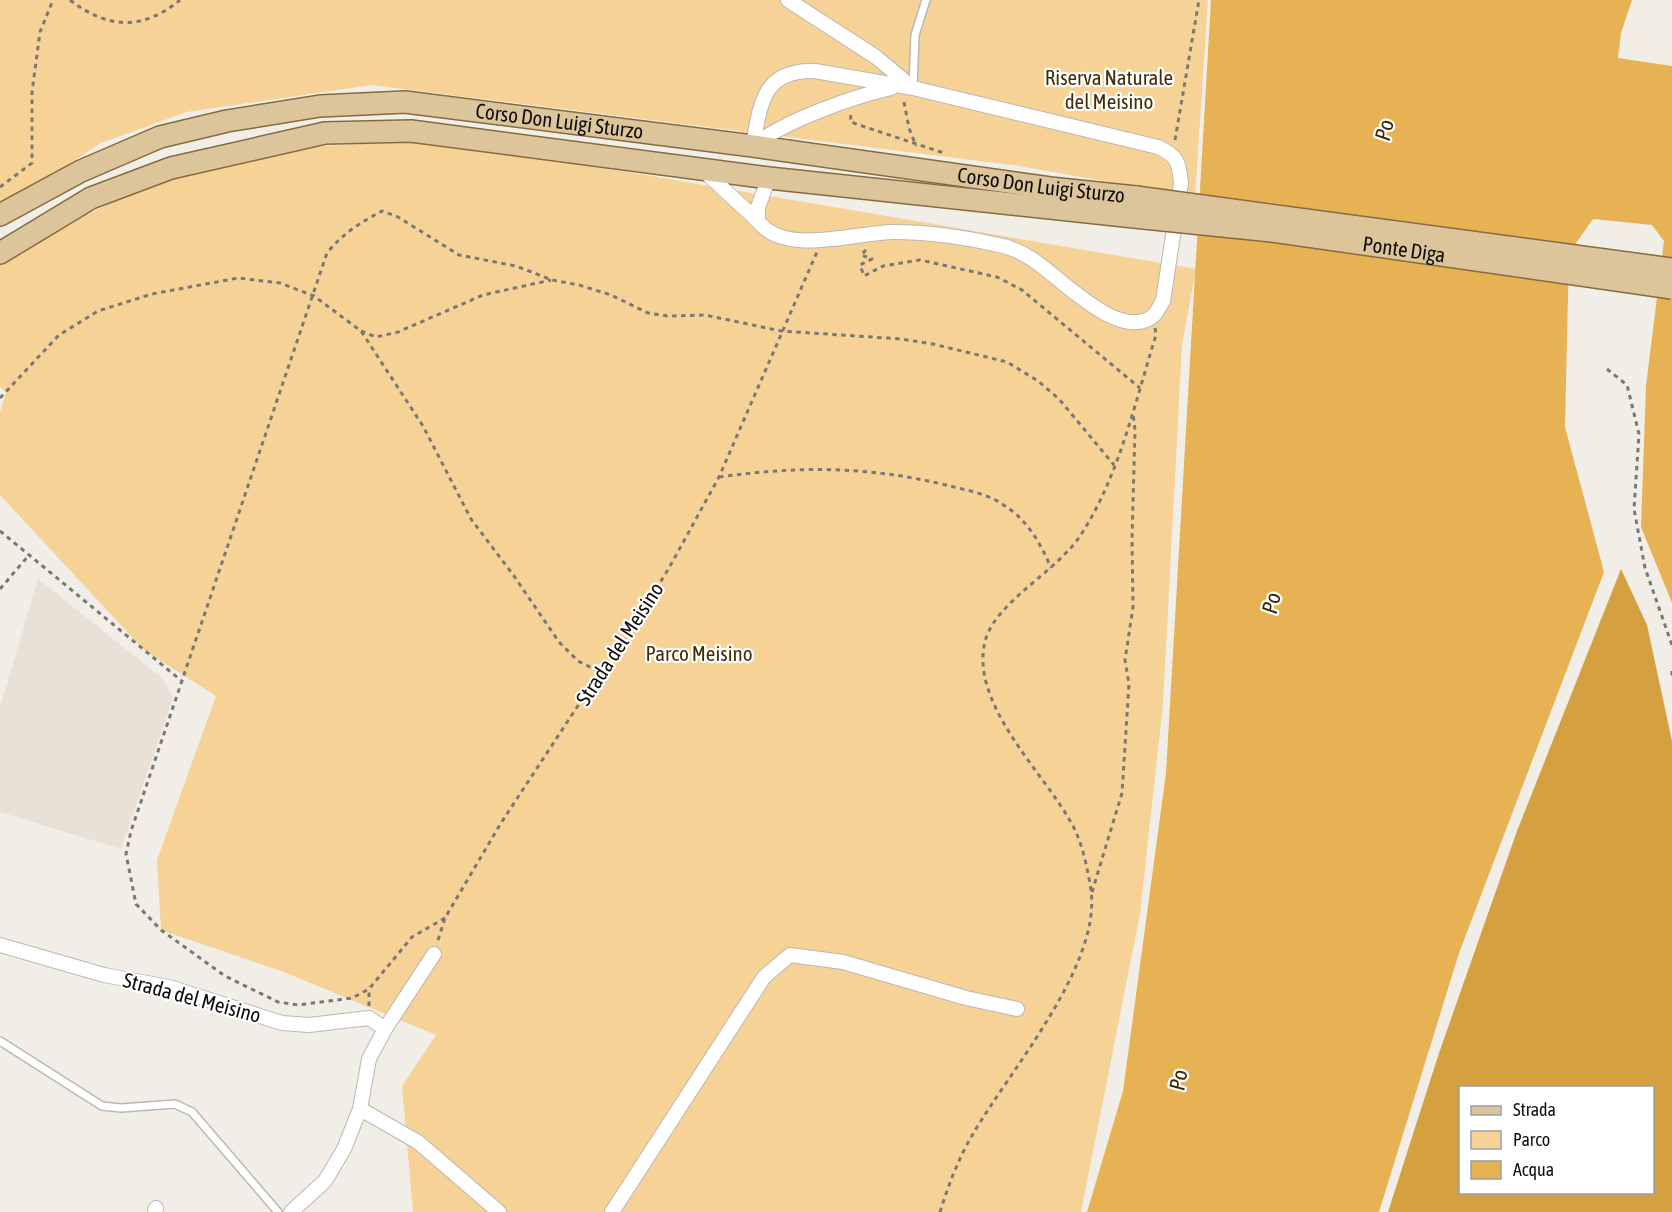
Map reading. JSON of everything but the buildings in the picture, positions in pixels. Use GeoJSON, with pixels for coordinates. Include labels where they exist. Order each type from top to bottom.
{"type":"FeatureCollection","features":[{"type":"Feature","properties":{"kind":"main road","name":"Corso Don Luigi Sturzo"},"geometry":{"type":"LineString","coordinates":[[0,215],[81,171],[160,137],[227,120],[320,106],[405,102],[753,146],[1050,188],[1135,207]]}},
{"type":"Feature","properties":{"kind":"main road","name":"Corso Don Luigi Sturzo"},"geometry":{"type":"LineString","coordinates":[[0,253],[92,198],[171,168],[325,133],[411,132],[769,178],[1135,207]]}},
{"type":"Feature","properties":{"kind":"main road","name":"Ponte Diga"},"geometry":{"type":"LineString","coordinates":[[1135,207],[1672,269]]}},
{"type":"Feature","properties":{"kind":"main road","name":"Ponte Diga"},"geometry":{"type":"LineString","coordinates":[[1135,207],[1272,231],[1672,288]]}},
{"type":"Feature","properties":{"kind":"street"},"geometry":{"type":"LineString","coordinates":[[702,169],[771,232],[786,239],[819,239],[893,232],[994,244],[1032,259],[1105,314],[1120,321],[1137,322],[1153,316],[1163,301],[1181,183],[1179,168],[1173,154],[1158,147],[914,88],[876,57],[788,0]]}},
{"type":"Feature","properties":{"kind":"street"},"geometry":{"type":"LineString","coordinates":[[753,146],[763,97],[783,76],[800,70],[815,71],[900,92]]}},
{"type":"Feature","properties":{"kind":"street"},"geometry":{"type":"LineString","coordinates":[[753,146],[769,133],[869,93],[900,92],[914,88]]}},
{"type":"Feature","properties":{"kind":"street"},"geometry":{"type":"LineString","coordinates":[[758,221],[758,207],[769,178]]}},
{"type":"Feature","properties":{"kind":"street","name":"Strada del Meisino"},"geometry":{"type":"LineString","coordinates":[[0,945],[104,975],[169,987],[282,1023],[309,1025],[369,1018],[385,1029]]}},
{"type":"Feature","properties":{"kind":"street"},"geometry":{"type":"LineString","coordinates":[[291,1212],[325,1181],[344,1149],[360,1109],[369,1059],[385,1029],[434,954]]}},
{"type":"Feature","properties":{"kind":"street"},"geometry":{"type":"LineString","coordinates":[[612,1212],[764,977],[790,955],[843,962],[956,996],[1017,1009]]}},
{"type":"Feature","properties":{"kind":"street"},"geometry":{"type":"LineString","coordinates":[[360,1109],[418,1142],[499,1212]]}},
{"type":"Feature","properties":{"kind":"lane"},"geometry":{"type":"LineString","coordinates":[[914,88],[915,35],[926,0]]}},
{"type":"Feature","properties":{"kind":"lane"},"geometry":{"type":"LineString","coordinates":[[0,1041],[102,1106],[121,1108],[175,1104],[192,1113],[278,1212]]}},
{"type":"Feature","properties":{"kind":"path"},"geometry":{"type":"LineString","coordinates":[[0,187],[32,163],[32,92],[39,42],[53,0]]}},
{"type":"Feature","properties":{"kind":"path"},"geometry":{"type":"LineString","coordinates":[[70,0],[104,21],[128,24],[149,19],[180,0]]}},
{"type":"Feature","properties":{"kind":"path"},"geometry":{"type":"LineString","coordinates":[[1173,154],[1199,0]]}},
{"type":"Feature","properties":{"kind":"path"},"geometry":{"type":"LineString","coordinates":[[900,92],[911,99],[914,88]]}},
{"type":"Feature","properties":{"kind":"path"},"geometry":{"type":"LineString","coordinates":[[900,92],[916,146]]}},
{"type":"Feature","properties":{"kind":"path"},"geometry":{"type":"LineString","coordinates":[[853,113],[849,117],[850,121],[916,146],[954,156]]}},
{"type":"Feature","properties":{"kind":"path"},"geometry":{"type":"LineString","coordinates":[[445,918],[412,937],[369,990],[352,998],[298,1005],[278,1002],[225,976],[161,930],[136,904],[126,854],[131,831],[327,253],[340,238],[382,211],[398,217],[459,255],[516,266],[552,280],[610,295],[648,313],[668,316],[705,315],[781,331],[912,340],[1007,362],[1038,381],[1059,399],[1114,465]]}},
{"type":"Feature","properties":{"kind":"path"},"geometry":{"type":"LineString","coordinates":[[854,236],[855,246],[867,248],[861,255],[872,259],[860,265],[864,276],[883,266],[920,260],[997,277],[1022,290],[1140,388]]}},
{"type":"Feature","properties":{"kind":"path","name":"Strada del Meisino"},"geometry":{"type":"LineString","coordinates":[[434,954],[445,918],[501,822],[600,672],[632,630],[669,568],[718,477],[781,331],[812,269],[819,239]]}},
{"type":"Feature","properties":{"kind":"path"},"geometry":{"type":"LineString","coordinates":[[0,398],[59,335],[98,311],[152,294],[238,278],[280,283],[314,296],[361,331],[376,337],[398,332],[483,295],[552,280]]}},
{"type":"Feature","properties":{"kind":"path"},"geometry":{"type":"LineString","coordinates":[[1091,894],[1084,854],[1070,820],[1008,730],[989,692],[983,659],[986,637],[1006,608],[1051,568],[1079,538],[1103,494],[1133,411],[1156,335],[1153,316]]}},
{"type":"Feature","properties":{"kind":"path"},"geometry":{"type":"LineString","coordinates":[[361,331],[423,426],[471,519],[514,576],[559,642],[578,661],[600,672]]}},
{"type":"Feature","properties":{"kind":"path"},"geometry":{"type":"LineString","coordinates":[[1607,369],[1627,385],[1639,434],[1634,509],[1645,568],[1672,645]]}},
{"type":"Feature","properties":{"kind":"path"},"geometry":{"type":"LineString","coordinates":[[940,1212],[972,1136],[1071,981],[1088,930],[1091,894],[1122,793],[1128,692],[1125,660],[1133,607],[1132,540],[1136,430],[1133,411]]}},
{"type":"Feature","properties":{"kind":"path"},"geometry":{"type":"LineString","coordinates":[[718,477],[764,470],[851,468],[917,478],[981,494],[1002,503],[1032,530],[1051,568]]}},
{"type":"Feature","properties":{"kind":"path"},"geometry":{"type":"LineString","coordinates":[[0,531],[183,682]]}},
{"type":"Feature","properties":{"kind":"path"},"geometry":{"type":"LineString","coordinates":[[0,589],[29,555]]}},
{"type":"Feature","properties":{"kind":"path"},"geometry":{"type":"LineString","coordinates":[[1672,671],[1672,676]]}},
{"type":"Feature","properties":{"kind":"shaded area"},"geometry":{"type":"Polygon","coordinates":[[[1621,569],[1647,625],[1672,741],[1672,1212],[1388,1212],[1439,1053],[1517,831],[1621,569]]]}},
{"type":"Feature","properties":{"kind":"shaded area"},"geometry":{"type":"Polygon","coordinates":[[[38,579],[163,679],[173,698],[121,849],[0,812],[0,707],[38,579]]]}},
{"type":"Feature","properties":{"kind":"green space","name":"Riserva Naturale del Meisino"},"geometry":{"type":"Polygon","coordinates":[[[0,0],[1208,0],[1195,197],[1019,166],[372,85],[187,112],[101,143],[0,209],[0,0]]]}},
{"type":"Feature","properties":{"kind":"green space","name":"Parco Meisino"},"geometry":{"type":"Polygon","coordinates":[[[417,140],[646,175],[1196,269],[1182,345],[1163,704],[1140,914],[1081,1212],[413,1212],[402,1086],[436,1035],[284,972],[161,930],[157,860],[216,696],[144,650],[0,495],[0,412],[6,392],[0,387],[0,265],[98,209],[132,193],[202,167],[276,151],[417,140]]]}},
{"type":"Feature","properties":{"kind":"water","name":"Po"},"geometry":{"type":"Polygon","coordinates":[[[1211,0],[1632,0],[1621,33],[1618,58],[1672,66],[1672,603],[1641,527],[1646,386],[1664,241],[1652,225],[1593,219],[1569,253],[1565,427],[1604,572],[1459,953],[1379,1212],[1087,1212],[1123,1091],[1166,773],[1211,0]]]}}]}
